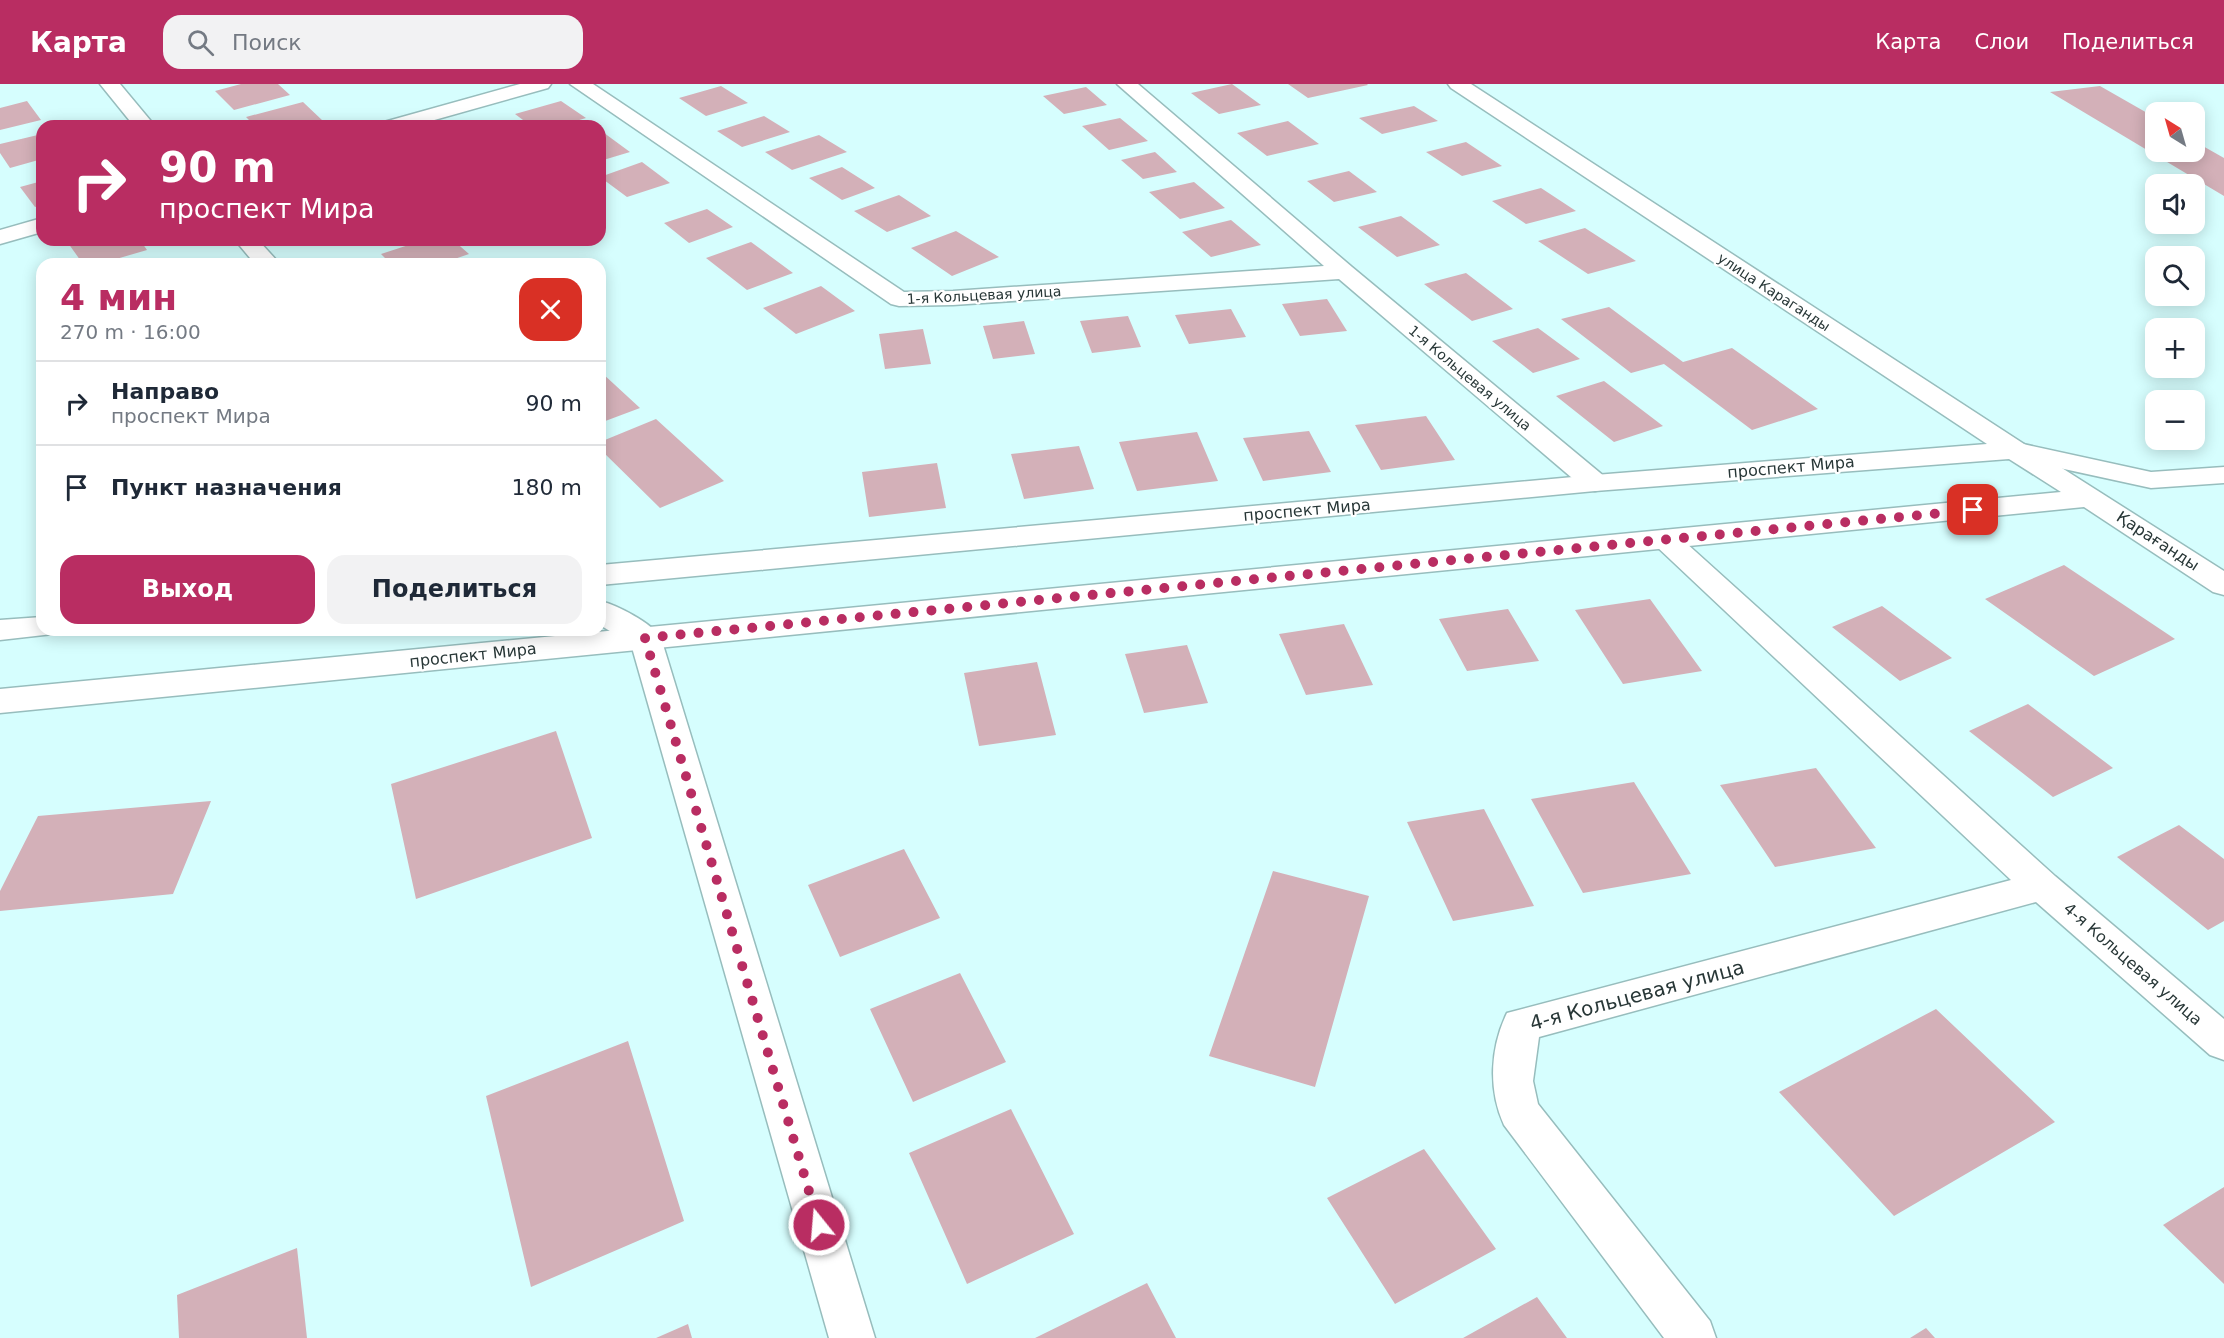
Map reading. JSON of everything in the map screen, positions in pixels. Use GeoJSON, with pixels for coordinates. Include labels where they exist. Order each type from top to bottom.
{"type":"FeatureCollection","features":[{"type":"Feature","properties":{"kind":"street"},"geometry":{"type":"LineString","coordinates":[[110,84],[140,120]]}},
{"type":"Feature","properties":{"kind":"street"},"geometry":{"type":"LineString","coordinates":[[412,120],[541,84]]}},
{"type":"Feature","properties":{"kind":"street","name":"1-я Кольцевая улица"},"geometry":{"type":"LineString","coordinates":[[580,84],[899,299],[954,298],[1344,272]]}},
{"type":"Feature","properties":{"kind":"street","name":"1-я Кольцевая улица"},"geometry":{"type":"LineString","coordinates":[[1127,84],[1344,272],[1595,483]]}},
{"type":"Feature","properties":{"kind":"street","name":"улица Караганды"},"geometry":{"type":"LineString","coordinates":[[1458,84],[2014,450],[2092,498]]}},
{"type":"Feature","properties":{"kind":"street"},"geometry":{"type":"LineString","coordinates":[[0,237],[36,227]]}},
{"type":"Feature","properties":{"kind":"street"},"geometry":{"type":"LineString","coordinates":[[252,246],[262,258]]}},
{"type":"Feature","properties":{"kind":"street"},"geometry":{"type":"LineString","coordinates":[[2014,450],[2151,480],[2224,475]]}},
{"type":"Feature","properties":{"kind":"street","name":"проспект Мира"},"geometry":{"type":"LineString","coordinates":[[606,574],[1595,483],[2014,450]]}},
{"type":"Feature","properties":{"kind":"street","name":"проспект Мира"},"geometry":{"type":"LineString","coordinates":[[0,701],[2092,498],[2151,480]]}},
{"type":"Feature","properties":{"kind":"street","name":"Қарағанды"},"geometry":{"type":"LineString","coordinates":[[2092,498],[2224,585]]}},
{"type":"Feature","properties":{"kind":"street","name":"4-я Кольцевая улица"},"geometry":{"type":"LineString","coordinates":[[1665,539],[2042,886],[2224,1043]]}},
{"type":"Feature","properties":{"kind":"street"},"geometry":{"type":"LineString","coordinates":[[606,615],[645,638],[852,1338]]}},
{"type":"Feature","properties":{"kind":"street"},"geometry":{"type":"LineString","coordinates":[[0,630],[36,627]]}},
{"type":"Feature","properties":{"kind":"street","name":"4-я Кольцевая улица"},"geometry":{"type":"LineString","coordinates":[[1693,1338],[1519,1112],[1512,1081],[1521,1025],[2042,886]]}},
{"type":"Feature","properties":{"kind":"building"},"geometry":{"type":"Polygon","coordinates":[[[241,84],[278,84],[290,95],[234,110],[215,91],[241,84]]]}},
{"type":"Feature","properties":{"kind":"building"},"geometry":{"type":"Polygon","coordinates":[[[1232,84],[1261,105],[1219,114],[1191,93],[1232,84]]]}},
{"type":"Feature","properties":{"kind":"building"},"geometry":{"type":"Polygon","coordinates":[[[1288,84],[1367,84],[1368,85],[1308,98],[1288,84]]]}},
{"type":"Feature","properties":{"kind":"building"},"geometry":{"type":"Polygon","coordinates":[[[721,86],[748,103],[706,116],[679,98],[721,86]]]}},
{"type":"Feature","properties":{"kind":"building"},"geometry":{"type":"Polygon","coordinates":[[[2100,86],[2145,112],[2145,149],[2050,92],[2100,86]]]}},
{"type":"Feature","properties":{"kind":"building"},"geometry":{"type":"Polygon","coordinates":[[[1086,87],[1107,105],[1064,114],[1043,96],[1086,87]]]}},
{"type":"Feature","properties":{"kind":"building"},"geometry":{"type":"Polygon","coordinates":[[[27,101],[41,120],[0,130],[0,108],[27,101]]]}},
{"type":"Feature","properties":{"kind":"building"},"geometry":{"type":"Polygon","coordinates":[[[561,101],[586,118],[523,120],[515,114],[561,101]]]}},
{"type":"Feature","properties":{"kind":"building"},"geometry":{"type":"Polygon","coordinates":[[[303,102],[322,120],[249,120],[246,117],[303,102]]]}},
{"type":"Feature","properties":{"kind":"building"},"geometry":{"type":"Polygon","coordinates":[[[1414,106],[1438,121],[1382,134],[1359,118],[1414,106]]]}},
{"type":"Feature","properties":{"kind":"building"},"geometry":{"type":"Polygon","coordinates":[[[764,116],[790,132],[742,147],[717,131],[764,116]]]}},
{"type":"Feature","properties":{"kind":"building"},"geometry":{"type":"Polygon","coordinates":[[[1120,118],[1148,141],[1109,150],[1082,126],[1120,118]]]}},
{"type":"Feature","properties":{"kind":"building"},"geometry":{"type":"Polygon","coordinates":[[[1288,121],[1319,144],[1267,156],[1237,133],[1288,121]]]}},
{"type":"Feature","properties":{"kind":"building"},"geometry":{"type":"Polygon","coordinates":[[[606,134],[630,152],[606,159],[606,134]]]}},
{"type":"Feature","properties":{"kind":"building"},"geometry":{"type":"Polygon","coordinates":[[[36,135],[36,161],[10,168],[0,153],[0,144],[36,135]]]}},
{"type":"Feature","properties":{"kind":"building"},"geometry":{"type":"Polygon","coordinates":[[[819,135],[847,152],[792,170],[765,152],[819,135]]]}},
{"type":"Feature","properties":{"kind":"building"},"geometry":{"type":"Polygon","coordinates":[[[1466,142],[1502,166],[1462,176],[1426,152],[1466,142]]]}},
{"type":"Feature","properties":{"kind":"building"},"geometry":{"type":"Polygon","coordinates":[[[2205,147],[2224,158],[2224,196],[2205,185],[2205,174],[2187,174],[2167,162],[2205,162],[2205,147]]]}},
{"type":"Feature","properties":{"kind":"building"},"geometry":{"type":"Polygon","coordinates":[[[1155,152],[1177,172],[1143,179],[1121,160],[1155,152]]]}},
{"type":"Feature","properties":{"kind":"building"},"geometry":{"type":"Polygon","coordinates":[[[642,162],[670,183],[627,197],[606,181],[606,175],[642,162]]]}},
{"type":"Feature","properties":{"kind":"building"},"geometry":{"type":"Polygon","coordinates":[[[842,167],[875,188],[842,200],[809,178],[842,167]]]}},
{"type":"Feature","properties":{"kind":"building"},"geometry":{"type":"Polygon","coordinates":[[[1349,171],[1377,192],[1334,202],[1307,181],[1349,171]]]}},
{"type":"Feature","properties":{"kind":"building"},"geometry":{"type":"Polygon","coordinates":[[[1194,182],[1225,208],[1180,219],[1149,192],[1194,182]]]}},
{"type":"Feature","properties":{"kind":"building"},"geometry":{"type":"Polygon","coordinates":[[[36,183],[36,207],[35,207],[20,187],[36,183]]]}},
{"type":"Feature","properties":{"kind":"building"},"geometry":{"type":"Polygon","coordinates":[[[1541,188],[1576,211],[1526,224],[1492,201],[1541,188]]]}},
{"type":"Feature","properties":{"kind":"building"},"geometry":{"type":"Polygon","coordinates":[[[899,195],[931,216],[887,232],[854,211],[899,195]]]}},
{"type":"Feature","properties":{"kind":"building"},"geometry":{"type":"Polygon","coordinates":[[[707,209],[733,227],[689,243],[664,223],[707,209]]]}},
{"type":"Feature","properties":{"kind":"building"},"geometry":{"type":"Polygon","coordinates":[[[1401,216],[1440,245],[1397,257],[1358,227],[1401,216]]]}},
{"type":"Feature","properties":{"kind":"building"},"geometry":{"type":"Polygon","coordinates":[[[1231,220],[1261,245],[1211,257],[1182,232],[1231,220]]]}},
{"type":"Feature","properties":{"kind":"building"},"geometry":{"type":"Polygon","coordinates":[[[1585,228],[1636,261],[1588,274],[1538,241],[1585,228]]]}},
{"type":"Feature","properties":{"kind":"building"},"geometry":{"type":"Polygon","coordinates":[[[956,231],[999,257],[952,276],[911,248],[956,231]]]}},
{"type":"Feature","properties":{"kind":"building"},"geometry":{"type":"Polygon","coordinates":[[[751,242],[793,273],[747,290],[706,258],[751,242]]]}},
{"type":"Feature","properties":{"kind":"building"},"geometry":{"type":"Polygon","coordinates":[[[70,246],[144,246],[147,250],[120,258],[79,258],[70,246]]]}},
{"type":"Feature","properties":{"kind":"building"},"geometry":{"type":"Polygon","coordinates":[[[406,246],[460,246],[469,254],[457,258],[385,258],[381,254],[406,246]]]}},
{"type":"Feature","properties":{"kind":"building"},"geometry":{"type":"Polygon","coordinates":[[[1466,273],[1513,309],[1472,321],[1424,284],[1466,273]]]}},
{"type":"Feature","properties":{"kind":"building"},"geometry":{"type":"Polygon","coordinates":[[[821,286],[855,311],[796,334],[763,308],[821,286]]]}},
{"type":"Feature","properties":{"kind":"building"},"geometry":{"type":"Polygon","coordinates":[[[1327,299],[1347,331],[1300,336],[1282,304],[1327,299]]]}},
{"type":"Feature","properties":{"kind":"building"},"geometry":{"type":"Polygon","coordinates":[[[1609,307],[1683,362],[1732,348],[1818,409],[1752,430],[1664,364],[1631,373],[1561,319],[1609,307]]]}},
{"type":"Feature","properties":{"kind":"building"},"geometry":{"type":"Polygon","coordinates":[[[1231,309],[1246,337],[1189,344],[1175,315],[1231,309]]]}},
{"type":"Feature","properties":{"kind":"building"},"geometry":{"type":"Polygon","coordinates":[[[1128,316],[1141,347],[1092,353],[1080,321],[1128,316]]]}},
{"type":"Feature","properties":{"kind":"building"},"geometry":{"type":"Polygon","coordinates":[[[1024,321],[1035,354],[993,359],[983,326],[1024,321]]]}},
{"type":"Feature","properties":{"kind":"building"},"geometry":{"type":"Polygon","coordinates":[[[1538,328],[1580,359],[1533,373],[1492,341],[1538,328]]]}},
{"type":"Feature","properties":{"kind":"building"},"geometry":{"type":"Polygon","coordinates":[[[923,329],[931,364],[885,369],[879,334],[923,329]]]}},
{"type":"Feature","properties":{"kind":"building"},"geometry":{"type":"Polygon","coordinates":[[[606,377],[640,408],[606,421],[606,377]]]}},
{"type":"Feature","properties":{"kind":"building"},"geometry":{"type":"Polygon","coordinates":[[[1604,381],[1663,426],[1614,442],[1556,396],[1604,381]]]}},
{"type":"Feature","properties":{"kind":"building"},"geometry":{"type":"Polygon","coordinates":[[[1426,416],[1455,460],[1381,470],[1355,425],[1426,416]]]}},
{"type":"Feature","properties":{"kind":"building"},"geometry":{"type":"Polygon","coordinates":[[[656,419],[724,481],[660,508],[606,455],[606,440],[656,419]]]}},
{"type":"Feature","properties":{"kind":"building"},"geometry":{"type":"Polygon","coordinates":[[[1309,431],[1331,472],[1263,481],[1243,438],[1309,431]]]}},
{"type":"Feature","properties":{"kind":"building"},"geometry":{"type":"Polygon","coordinates":[[[1197,432],[1218,481],[1137,491],[1119,442],[1197,432]]]}},
{"type":"Feature","properties":{"kind":"building"},"geometry":{"type":"Polygon","coordinates":[[[1079,446],[1094,489],[1024,499],[1011,454],[1079,446]]]}},
{"type":"Feature","properties":{"kind":"building"},"geometry":{"type":"Polygon","coordinates":[[[937,463],[946,508],[869,517],[862,472],[937,463]]]}},
{"type":"Feature","properties":{"kind":"building"},"geometry":{"type":"Polygon","coordinates":[[[2064,565],[2175,639],[2094,676],[1985,599],[2064,565]]]}},
{"type":"Feature","properties":{"kind":"building"},"geometry":{"type":"Polygon","coordinates":[[[1650,599],[1702,671],[1623,684],[1575,610],[1650,599]]]}},
{"type":"Feature","properties":{"kind":"building"},"geometry":{"type":"Polygon","coordinates":[[[1882,606],[1952,658],[1900,681],[1832,627],[1882,606]]]}},
{"type":"Feature","properties":{"kind":"building"},"geometry":{"type":"Polygon","coordinates":[[[1508,609],[1539,661],[1467,671],[1439,619],[1508,609]]]}},
{"type":"Feature","properties":{"kind":"building"},"geometry":{"type":"Polygon","coordinates":[[[1344,624],[1373,685],[1306,695],[1279,634],[1344,624]]]}},
{"type":"Feature","properties":{"kind":"building"},"geometry":{"type":"Polygon","coordinates":[[[1187,645],[1208,703],[1144,713],[1125,654],[1187,645]]]}},
{"type":"Feature","properties":{"kind":"building"},"geometry":{"type":"Polygon","coordinates":[[[1037,662],[1056,735],[979,746],[964,673],[1037,662]]]}},
{"type":"Feature","properties":{"kind":"building"},"geometry":{"type":"Polygon","coordinates":[[[2028,704],[2113,768],[2053,797],[1969,731],[2028,704]]]}},
{"type":"Feature","properties":{"kind":"building"},"geometry":{"type":"Polygon","coordinates":[[[556,731],[592,838],[416,899],[391,784],[556,731]]]}},
{"type":"Feature","properties":{"kind":"building"},"geometry":{"type":"Polygon","coordinates":[[[1816,768],[1876,848],[1775,867],[1720,785],[1816,768]]]}},
{"type":"Feature","properties":{"kind":"building"},"geometry":{"type":"Polygon","coordinates":[[[1634,782],[1691,874],[1583,893],[1531,799],[1634,782]]]}},
{"type":"Feature","properties":{"kind":"building"},"geometry":{"type":"Polygon","coordinates":[[[211,801],[173,894],[0,911],[0,891],[38,816],[211,801]]]}},
{"type":"Feature","properties":{"kind":"building"},"geometry":{"type":"Polygon","coordinates":[[[1484,809],[1534,906],[1453,921],[1407,822],[1484,809]]]}},
{"type":"Feature","properties":{"kind":"building"},"geometry":{"type":"Polygon","coordinates":[[[2179,825],[2224,859],[2224,921],[2208,930],[2117,857],[2179,825]]]}},
{"type":"Feature","properties":{"kind":"building"},"geometry":{"type":"Polygon","coordinates":[[[904,849],[940,918],[840,957],[808,885],[904,849]]]}},
{"type":"Feature","properties":{"kind":"building"},"geometry":{"type":"Polygon","coordinates":[[[1273,871],[1369,896],[1315,1087],[1209,1056],[1273,871]]]}},
{"type":"Feature","properties":{"kind":"building"},"geometry":{"type":"Polygon","coordinates":[[[960,973],[1006,1062],[913,1102],[870,1009],[960,973]]]}},
{"type":"Feature","properties":{"kind":"building"},"geometry":{"type":"Polygon","coordinates":[[[1936,1009],[2055,1122],[1894,1216],[1779,1092],[1936,1009]]]}},
{"type":"Feature","properties":{"kind":"building"},"geometry":{"type":"Polygon","coordinates":[[[628,1041],[684,1221],[531,1287],[486,1096],[628,1041]]]}},
{"type":"Feature","properties":{"kind":"building"},"geometry":{"type":"Polygon","coordinates":[[[1011,1109],[1074,1234],[967,1284],[909,1153],[1011,1109]]]}},
{"type":"Feature","properties":{"kind":"building"},"geometry":{"type":"Polygon","coordinates":[[[1424,1149],[1496,1249],[1395,1304],[1327,1198],[1424,1149]]]}},
{"type":"Feature","properties":{"kind":"building"},"geometry":{"type":"Polygon","coordinates":[[[2224,1187],[2224,1284],[2163,1225],[2224,1187]]]}},
{"type":"Feature","properties":{"kind":"building"},"geometry":{"type":"Polygon","coordinates":[[[297,1248],[307,1338],[179,1338],[177,1295],[297,1248]]]}},
{"type":"Feature","properties":{"kind":"building"},"geometry":{"type":"Polygon","coordinates":[[[1147,1283],[1176,1338],[1035,1338],[1147,1283]]]}},
{"type":"Feature","properties":{"kind":"building"},"geometry":{"type":"Polygon","coordinates":[[[1537,1297],[1567,1338],[1463,1338],[1537,1297]]]}},
{"type":"Feature","properties":{"kind":"building"},"geometry":{"type":"Polygon","coordinates":[[[688,1324],[692,1338],[656,1338],[688,1324]]]}},
{"type":"Feature","properties":{"kind":"building"},"geometry":{"type":"Polygon","coordinates":[[[1926,1328],[1935,1338],[1910,1338],[1926,1328]]]}},
{"type":"Feature","properties":{"kind":"route"},"geometry":{"type":"LineString","coordinates":[[819,1225],[645,638],[1973,510]]}}]}
